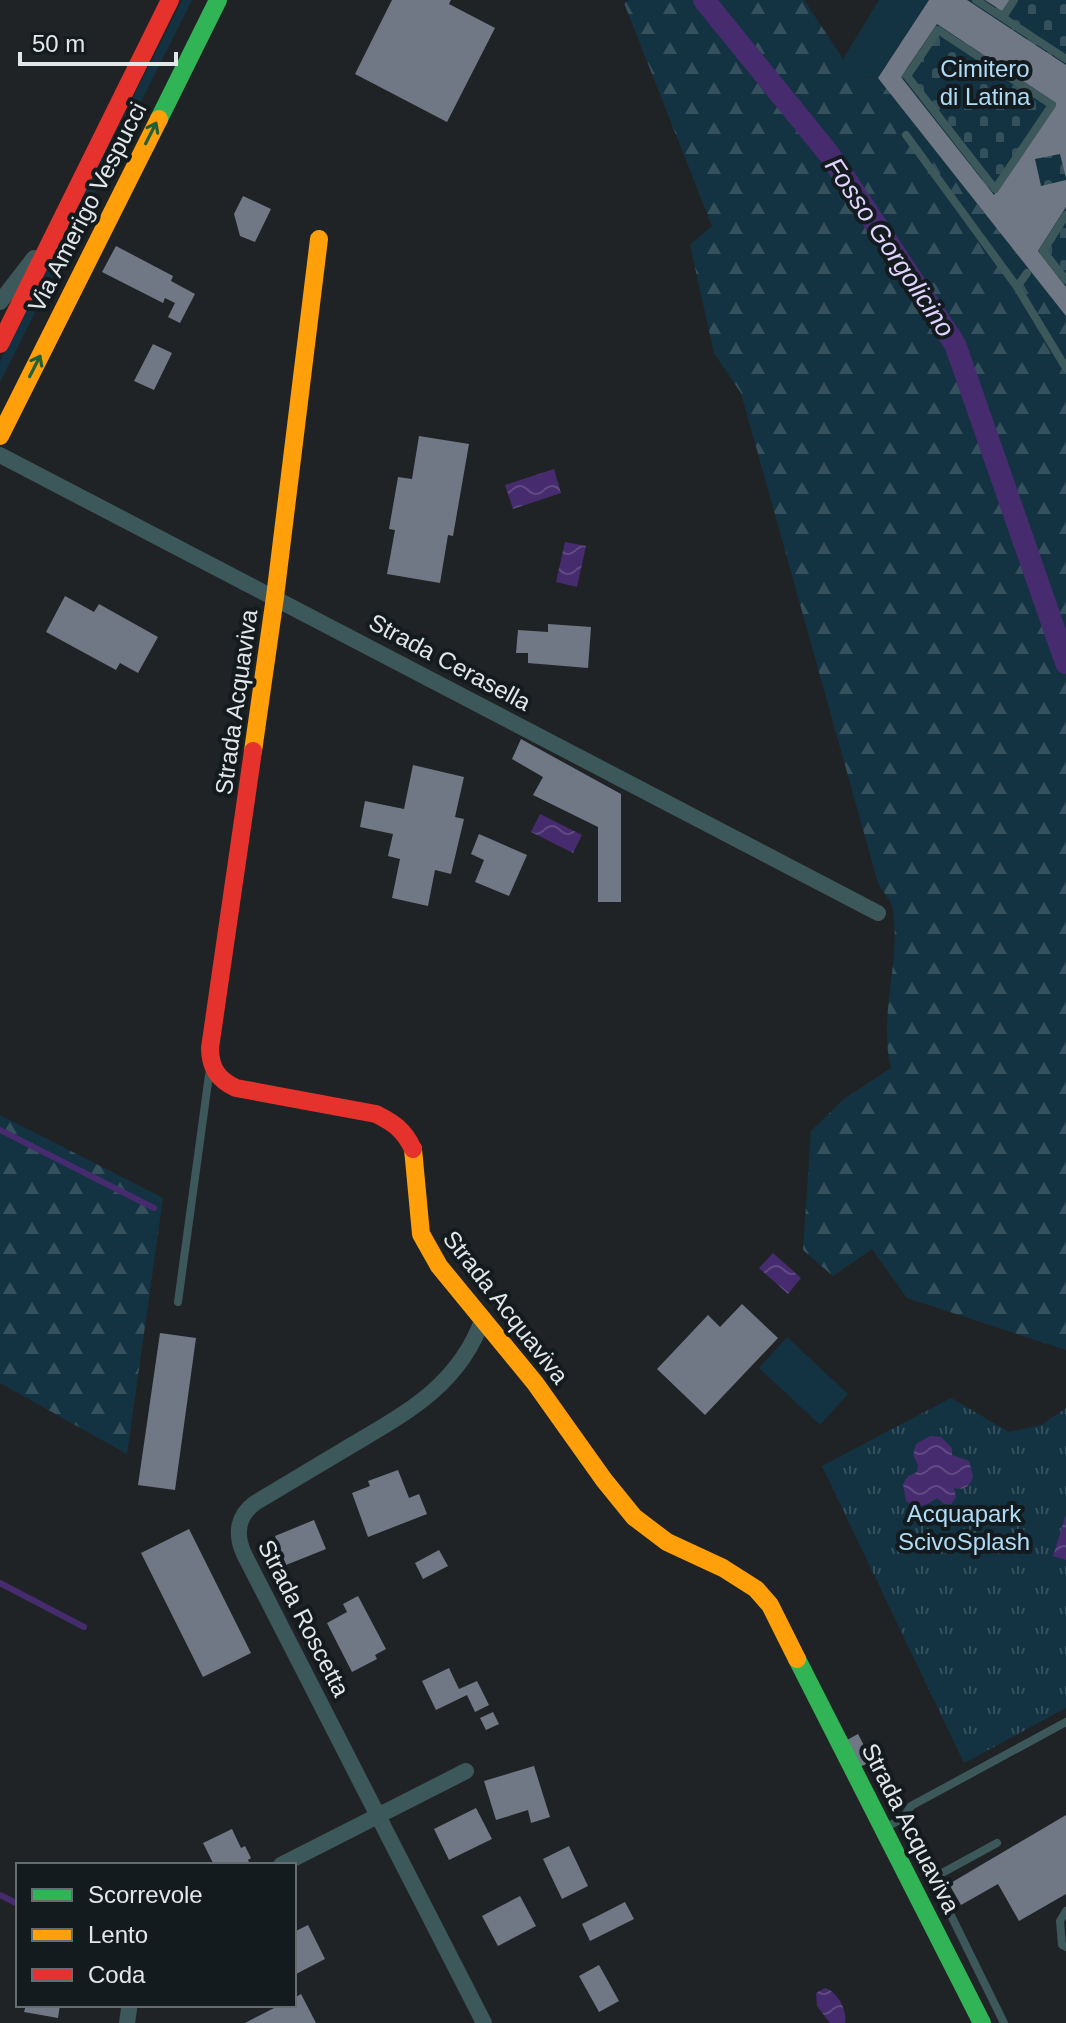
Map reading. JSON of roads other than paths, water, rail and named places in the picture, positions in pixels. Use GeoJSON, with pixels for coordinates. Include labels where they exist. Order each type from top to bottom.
{"type":"FeatureCollection","features":[{"type":"Feature","properties":{"kind":"street"},"geometry":{"type":"LineString","coordinates":[[157,28],[160,0]]}},
{"type":"Feature","properties":{"kind":"street","name":"Via Amerigo Vespucci"},"geometry":{"type":"LineString","coordinates":[[0,344],[170,0]]}},
{"type":"Feature","properties":{"kind":"street","name":"Via Amerigo Vespucci"},"geometry":{"type":"LineString","coordinates":[[0,436],[218,0]]}},
{"type":"Feature","properties":{"kind":"street"},"geometry":{"type":"LineString","coordinates":[[0,302],[52,234]]}},
{"type":"Feature","properties":{"kind":"street","name":"Strada Acquaviva"},"geometry":{"type":"LineString","coordinates":[[319,239],[275,597],[210,1062],[218,1079],[236,1088],[376,1114],[402,1128],[411,1141],[415,1160],[416,1207],[422,1238],[444,1272],[547,1399],[634,1516],[684,1552],[738,1574],[763,1596],[782,1626],[982,2023]]}},
{"type":"Feature","properties":{"kind":"street","name":"Strada Cerasella"},"geometry":{"type":"LineString","coordinates":[[0,455],[878,913]]}},
{"type":"Feature","properties":{"kind":"street","name":"Strada Roscetta"},"geometry":{"type":"LineString","coordinates":[[483,1318],[475,1341],[447,1379],[412,1410],[255,1503],[245,1512],[239,1524],[238,1539],[484,2023]]}},
{"type":"Feature","properties":{"kind":"street"},"geometry":{"type":"LineString","coordinates":[[285,1863],[466,1771]]}},
{"type":"Feature","properties":{"kind":"lane"},"geometry":{"type":"LineString","coordinates":[[976,0],[1066,59]]}},
{"type":"Feature","properties":{"kind":"lane"},"geometry":{"type":"LineString","coordinates":[[1003,17],[1014,0]]}},
{"type":"Feature","properties":{"kind":"lane"},"geometry":{"type":"LineString","coordinates":[[938,30],[1052,105],[995,189],[907,76],[938,30]]}},
{"type":"Feature","properties":{"kind":"lane"},"geometry":{"type":"LineString","coordinates":[[906,135],[1017,287],[1066,368]]}},
{"type":"Feature","properties":{"kind":"lane"},"geometry":{"type":"LineString","coordinates":[[1066,215],[1043,251],[1066,280]]}},
{"type":"Feature","properties":{"kind":"lane"},"geometry":{"type":"LineString","coordinates":[[1017,287],[1027,273]]}},
{"type":"Feature","properties":{"kind":"lane"},"geometry":{"type":"LineString","coordinates":[[178,1302],[210,1062]]}},
{"type":"Feature","properties":{"kind":"lane"},"geometry":{"type":"LineString","coordinates":[[884,1828],[903,1818],[911,1806],[1066,1722]]}},
{"type":"Feature","properties":{"kind":"lane"},"geometry":{"type":"LineString","coordinates":[[903,1818],[1004,2023]]}},
{"type":"Feature","properties":{"kind":"lane"},"geometry":{"type":"LineString","coordinates":[[933,1878],[997,1843]]}},
{"type":"Feature","properties":{"kind":"lane"},"geometry":{"type":"LineString","coordinates":[[1066,1911],[1060,1921],[1062,1945],[1066,1947]]}},
{"type":"Feature","properties":{"kind":"water"},"geometry":{"type":"Polygon","coordinates":[[[554,469],[561,493],[513,509],[505,485],[554,469]]]}},
{"type":"Feature","properties":{"kind":"water"},"geometry":{"type":"Polygon","coordinates":[[[565,542],[586,546],[577,587],[556,582],[565,542]]]}},
{"type":"Feature","properties":{"kind":"water"},"geometry":{"type":"Polygon","coordinates":[[[540,814],[582,835],[573,853],[531,832],[540,814]]]}},
{"type":"Feature","properties":{"kind":"water"},"geometry":{"type":"Polygon","coordinates":[[[773,1253],[801,1278],[788,1294],[759,1268],[773,1253]]]}},
{"type":"Feature","properties":{"kind":"water"},"geometry":{"type":"Polygon","coordinates":[[[930,1436],[941,1437],[952,1448],[952,1455],[969,1461],[973,1477],[966,1487],[954,1488],[956,1497],[951,1504],[944,1504],[937,1498],[918,1506],[906,1501],[903,1484],[908,1476],[917,1472],[918,1465],[913,1455],[916,1444],[930,1436]]]}},
{"type":"Feature","properties":{"kind":"water"},"geometry":{"type":"Polygon","coordinates":[[[1066,1514],[1066,1560],[1053,1556],[1066,1514]]]}},
{"type":"Feature","properties":{"kind":"water"},"geometry":{"type":"Polygon","coordinates":[[[825,1988],[841,2002],[845,2023],[830,2023],[817,2006],[816,1993],[825,1988]]]}},
{"type":"Feature","properties":{"kind":"waterway","name":"Fosso Gorgolicino"},"geometry":{"type":"LineString","coordinates":[[704,0],[829,154],[955,344],[1066,663]]}},
{"type":"Feature","properties":{"kind":"waterway"},"geometry":{"type":"LineString","coordinates":[[0,1130],[154,1208]]}},
{"type":"Feature","properties":{"kind":"waterway"},"geometry":{"type":"LineString","coordinates":[[0,1583],[84,1627]]}},
{"type":"Feature","properties":{"kind":"waterway"},"geometry":{"type":"LineString","coordinates":[[0,1895],[16,1903]]}},
{"type":"Feature","properties":{"kind":"park label","name":"Cimitero di Latina"},"geometry":{"type":"Point","coordinates":[985,82]}},
{"type":"Feature","properties":{"kind":"park label","name":"Acquapark ScivoSplash"},"geometry":{"type":"Point","coordinates":[964,1527]}}]}
